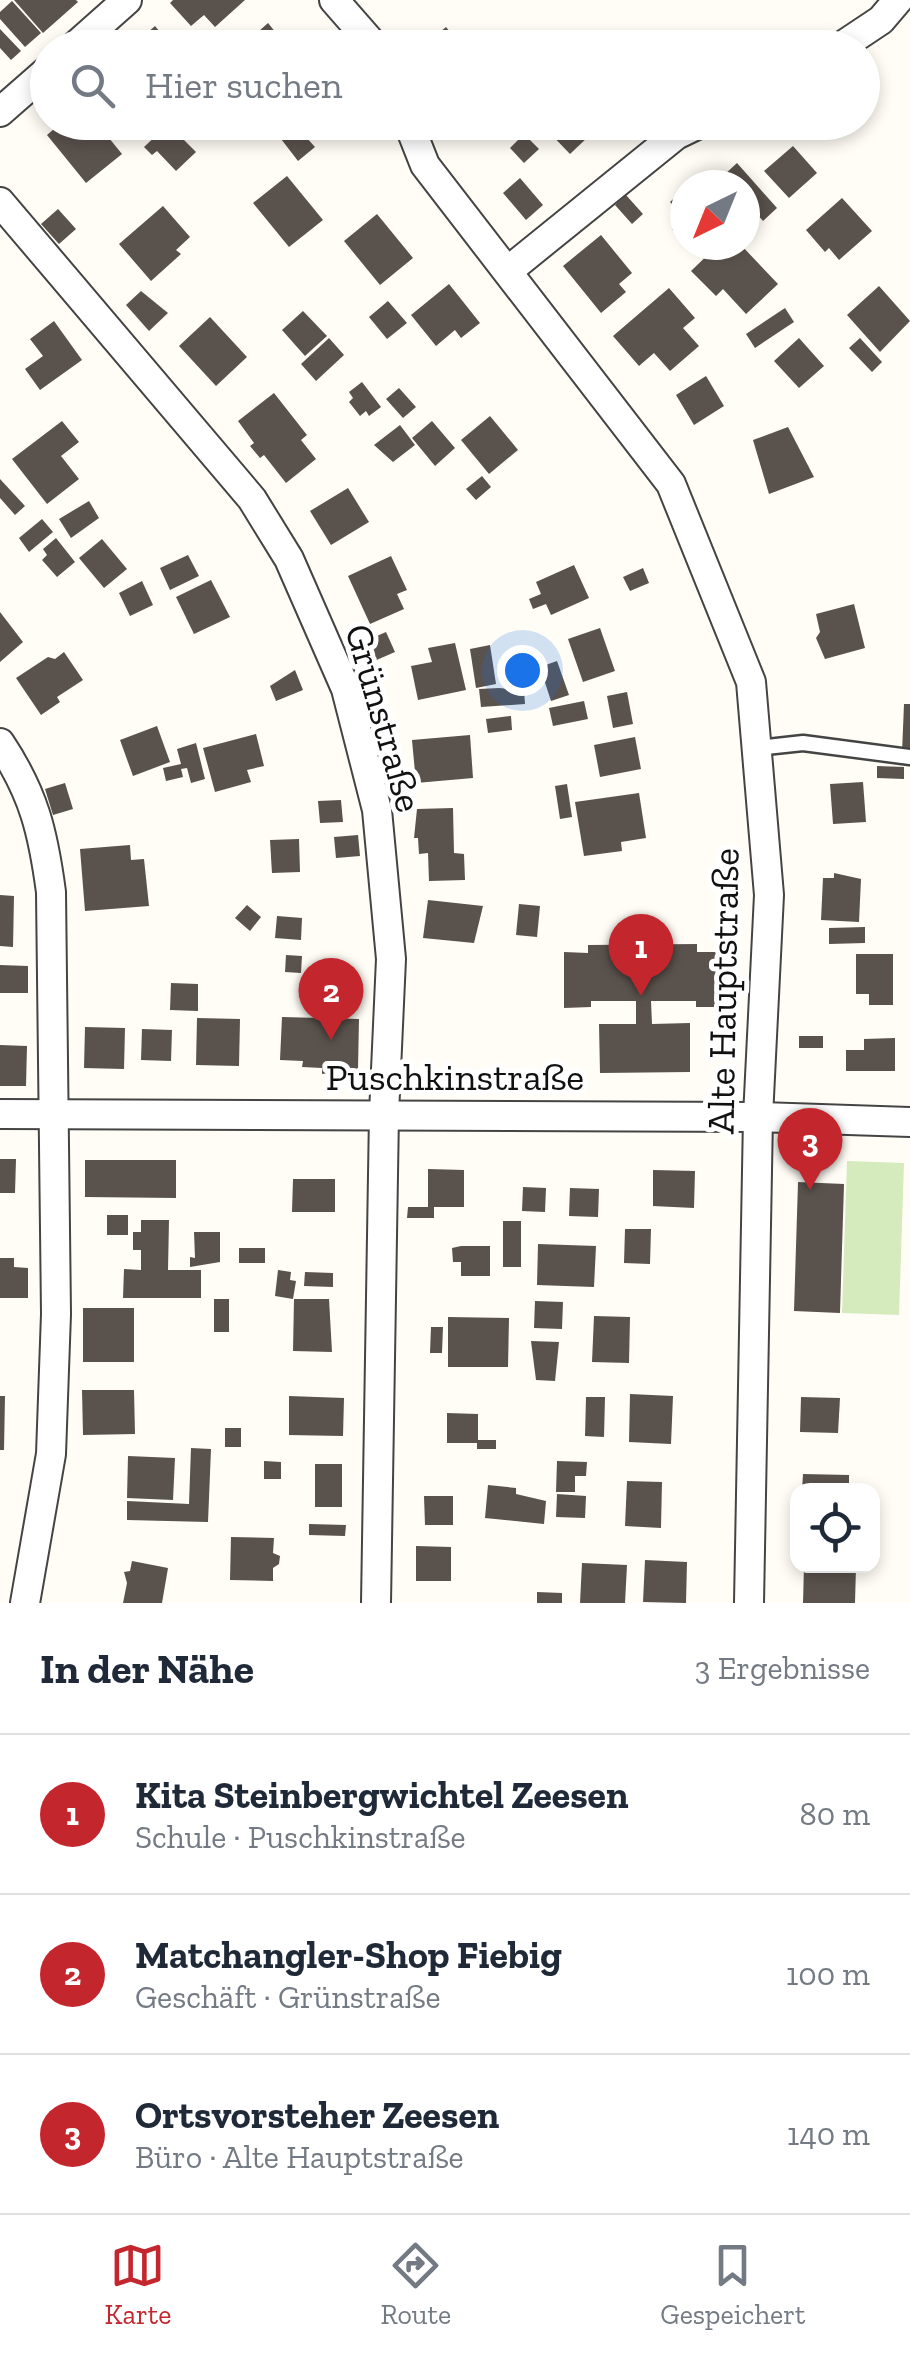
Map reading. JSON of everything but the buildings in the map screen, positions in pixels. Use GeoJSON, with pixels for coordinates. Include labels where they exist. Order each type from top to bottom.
{"type":"FeatureCollection","features":[{"type":"Feature","properties":{"kind":"street"},"geometry":{"type":"LineString","coordinates":[[93,30],[127,0]]}},
{"type":"Feature","properties":{"kind":"street"},"geometry":{"type":"LineString","coordinates":[[334,0],[360,30]]}},
{"type":"Feature","properties":{"kind":"street"},"geometry":{"type":"LineString","coordinates":[[866,30],[898,0]]}},
{"type":"Feature","properties":{"kind":"street"},"geometry":{"type":"LineString","coordinates":[[0,112],[30,86]]}},
{"type":"Feature","properties":{"kind":"street","name":"Alte Hauptstraße"},"geometry":{"type":"LineString","coordinates":[[415,140],[425,164],[671,484],[751,682],[769,895],[758,1116],[749,1603]]}},
{"type":"Feature","properties":{"kind":"street"},"geometry":{"type":"LineString","coordinates":[[509,270],[670,140]]}},
{"type":"Feature","properties":{"kind":"street","name":"Grünstraße"},"geometry":{"type":"LineString","coordinates":[[0,202],[252,499],[289,560],[346,689],[377,810],[391,959],[384,1114],[376,1603]]}},
{"type":"Feature","properties":{"kind":"street"},"geometry":{"type":"LineString","coordinates":[[0,743],[20,773],[44,841],[51,892],[50,1114],[56,1314],[51,1454],[24,1603]]}},
{"type":"Feature","properties":{"kind":"street","name":"Puschkinstraße"},"geometry":{"type":"LineString","coordinates":[[0,1114],[758,1116],[910,1122]]}},
{"type":"Feature","properties":{"kind":"lane"},"geometry":{"type":"LineString","coordinates":[[756,748],[803,743],[910,758]]}},
{"type":"Feature","properties":{"kind":"green space"},"geometry":{"type":"Polygon","coordinates":[[[847,1161],[904,1163],[899,1315],[842,1313],[847,1161]]]}},
{"type":"Feature","properties":{"kind":"place","name":"Kita Steinbergwichtel Zeesen"},"geometry":{"type":"Point","coordinates":[641,996]}},
{"type":"Feature","properties":{"kind":"place","name":"Matchangler-Shop Fiebig"},"geometry":{"type":"Point","coordinates":[331,1040]}},
{"type":"Feature","properties":{"kind":"place","name":"Ortsvorsteher Zeesen"},"geometry":{"type":"Point","coordinates":[810,1190]}}]}
